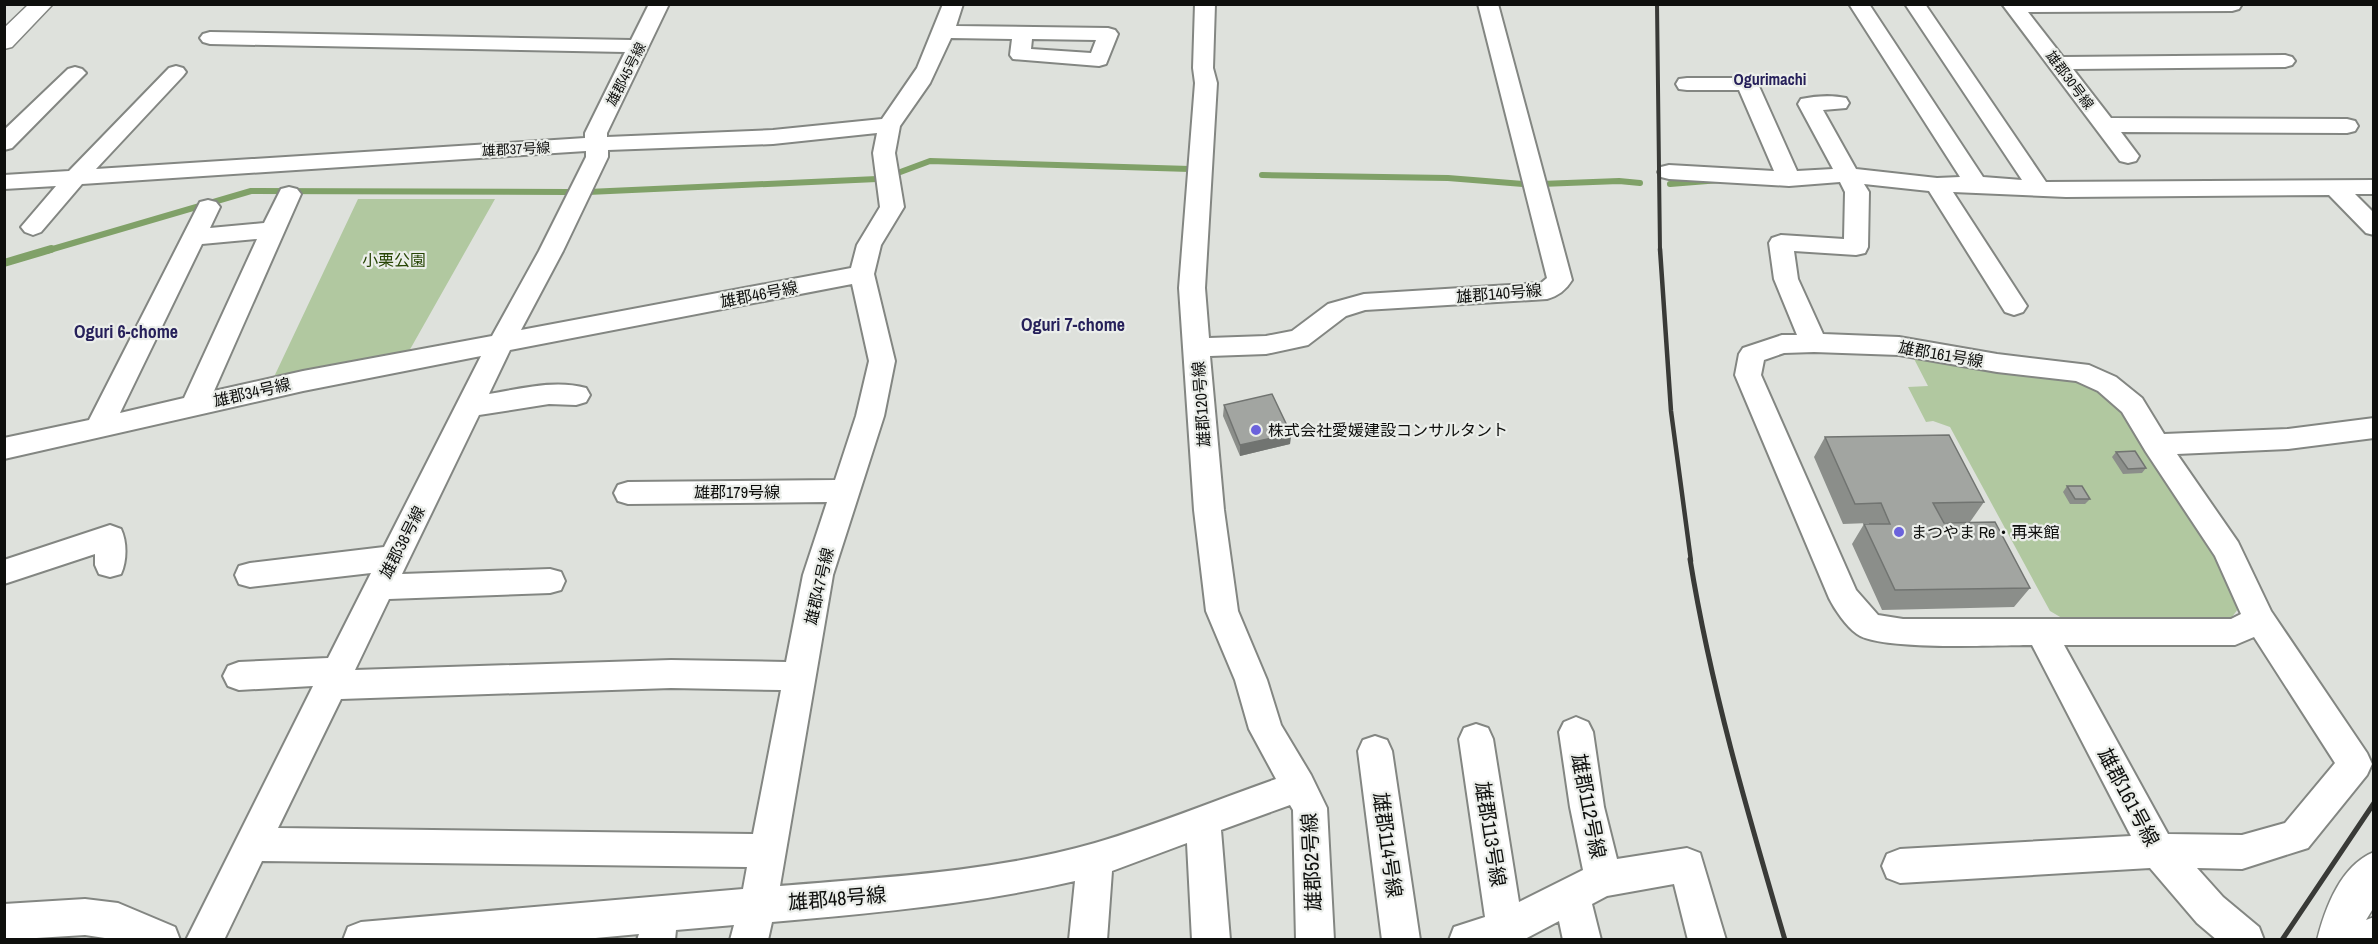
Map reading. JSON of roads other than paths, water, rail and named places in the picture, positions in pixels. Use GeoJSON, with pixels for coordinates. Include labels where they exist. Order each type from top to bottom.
{"type":"FeatureCollection","features":[{"type":"Feature","properties":{"kind":"main road"},"geometry":{"type":"LineString","coordinates":[[4,42],[42,4]]}},
{"type":"Feature","properties":{"kind":"main road"},"geometry":{"type":"LineString","coordinates":[[2353,937],[2364,882],[2373,872]]}},
{"type":"Feature","properties":{"kind":"street","name":"雄郡45号線"},"geometry":{"type":"LineString","coordinates":[[597,144],[596,133],[659,4]]}},
{"type":"Feature","properties":{"kind":"street"},"geometry":{"type":"LineString","coordinates":[[862,274],[869,245],[892,207],[884,153],[889,125],[925,74],[945,32],[953,4]]}},
{"type":"Feature","properties":{"kind":"street","name":"雄郡120号線"},"geometry":{"type":"LineString","coordinates":[[1205,4],[1203,68],[1206,83],[1192,288],[1209,510],[1222,611],[1251,680],[1266,729],[1299,786]]}},
{"type":"Feature","properties":{"kind":"street","name":"雄郡140号線"},"geometry":{"type":"LineString","coordinates":[[1198,347],[1266,345],[1299,339],[1337,310],[1364,302],[1547,291],[1560,280],[1488,4]]}},
{"type":"Feature","properties":{"kind":"street"},"geometry":{"type":"LineString","coordinates":[[1859,4],[1976,184]]}},
{"type":"Feature","properties":{"kind":"street"},"geometry":{"type":"LineString","coordinates":[[1915,4],[2039,188]]}},
{"type":"Feature","properties":{"kind":"street"},"geometry":{"type":"LineString","coordinates":[[2012,5],[2232,5]]}},
{"type":"Feature","properties":{"kind":"street","name":"雄郡30号線"},"geometry":{"type":"LineString","coordinates":[[2012,5],[2059,63],[2128,156]]}},
{"type":"Feature","properties":{"kind":"street"},"geometry":{"type":"LineString","coordinates":[[945,32],[1023,33]]}},
{"type":"Feature","properties":{"kind":"street"},"geometry":{"type":"LineString","coordinates":[[210,38],[640,46]]}},
{"type":"Feature","properties":{"kind":"street"},"geometry":{"type":"LineString","coordinates":[[2059,63],[2285,61]]}},
{"type":"Feature","properties":{"kind":"street"},"geometry":{"type":"LineString","coordinates":[[33,227],[76,177],[176,72]]}},
{"type":"Feature","properties":{"kind":"street"},"geometry":{"type":"LineString","coordinates":[[4,143],[75,74]]}},
{"type":"Feature","properties":{"kind":"street"},"geometry":{"type":"LineString","coordinates":[[1687,84],[1747,84],[1789,179]]}},
{"type":"Feature","properties":{"kind":"street"},"geometry":{"type":"LineString","coordinates":[[1814,343],[1786,279],[1781,243],[1856,247],[1857,192],[1809,104],[1838,103]]}},
{"type":"Feature","properties":{"kind":"street"},"geometry":{"type":"LineString","coordinates":[[2104,124],[2347,126]]}},
{"type":"Feature","properties":{"kind":"street","name":"雄郡37号線"},"geometry":{"type":"LineString","coordinates":[[4,182],[597,144],[773,137],[889,125]]}},
{"type":"Feature","properties":{"kind":"street","name":"雄郡38号線"},"geometry":{"type":"LineString","coordinates":[[204,939],[501,343],[551,251],[597,157],[597,144]]}},
{"type":"Feature","properties":{"kind":"street"},"geometry":{"type":"LineString","coordinates":[[1669,172],[1789,179],[1848,175],[1937,185],[1976,184],[2102,190],[2373,187]]}},
{"type":"Feature","properties":{"kind":"street"},"geometry":{"type":"LineString","coordinates":[[1937,185],[2014,306]]}},
{"type":"Feature","properties":{"kind":"street"},"geometry":{"type":"LineString","coordinates":[[2336,188],[2373,228]]}},
{"type":"Feature","properties":{"kind":"street"},"geometry":{"type":"LineString","coordinates":[[194,406],[289,194]]}},
{"type":"Feature","properties":{"kind":"street"},"geometry":{"type":"LineString","coordinates":[[99,427],[208,207]]}},
{"type":"Feature","properties":{"kind":"street"},"geometry":{"type":"LineString","coordinates":[[193,237],[273,230]]}},
{"type":"Feature","properties":{"kind":"street","name":"雄郡46号線"},"geometry":{"type":"LineString","coordinates":[[501,343],[862,274]]}},
{"type":"Feature","properties":{"kind":"street","name":"雄郡47号線"},"geometry":{"type":"LineString","coordinates":[[749,939],[758,905],[818,575],[870,416],[882,361],[862,274]]}},
{"type":"Feature","properties":{"kind":"street","name":"雄郡34号線"},"geometry":{"type":"LineString","coordinates":[[4,449],[303,381],[501,343]]}},
{"type":"Feature","properties":{"kind":"street","name":"雄郡161号線"},"geometry":{"type":"LineString","coordinates":[[1814,343],[1899,346],[1996,363],[2080,372],[2107,384],[2132,405],[2156,445],[2227,549],[2259,619],[2235,632],[1903,632],[1869,626],[1844,598],[1749,375],[1752,354],[1782,344],[1814,343]]}},
{"type":"Feature","properties":{"kind":"street"},"geometry":{"type":"LineString","coordinates":[[469,407],[549,394],[576,394]]}},
{"type":"Feature","properties":{"kind":"street"},"geometry":{"type":"LineString","coordinates":[[2156,445],[2288,439],[2373,428]]}},
{"type":"Feature","properties":{"kind":"street","name":"雄郡179号線"},"geometry":{"type":"LineString","coordinates":[[628,493],[846,491]]}},
{"type":"Feature","properties":{"kind":"street"},"geometry":{"type":"LineString","coordinates":[[4,572],[110,537],[110,564]]}},
{"type":"Feature","properties":{"kind":"street"},"geometry":{"type":"LineString","coordinates":[[250,575],[299,571],[393,558]]}},
{"type":"Feature","properties":{"kind":"street"},"geometry":{"type":"LineString","coordinates":[[379,587],[550,581]]}},
{"type":"Feature","properties":{"kind":"street"},"geometry":{"type":"LineString","coordinates":[[1900,866],[2158,851],[2242,852],[2296,836],[2355,764],[2259,619]]}},
{"type":"Feature","properties":{"kind":"street","name":"雄郡161号線"},"geometry":{"type":"LineString","coordinates":[[2044,631],[2049,649],[2158,851],[2210,910],[2246,939]]}},
{"type":"Feature","properties":{"kind":"street"},"geometry":{"type":"LineString","coordinates":[[239,676],[334,678],[660,674],[800,676]]}},
{"type":"Feature","properties":{"kind":"street","name":"雄郡112号線"},"geometry":{"type":"LineString","coordinates":[[1576,732],[1587,807],[1603,879]]}},
{"type":"Feature","properties":{"kind":"street","name":"雄郡113号線"},"geometry":{"type":"LineString","coordinates":[[1476,739],[1505,929]]}},
{"type":"Feature","properties":{"kind":"street","name":"雄郡114号線"},"geometry":{"type":"LineString","coordinates":[[1376,751],[1401,939]]}},
{"type":"Feature","properties":{"kind":"street","name":"雄郡48号線"},"geometry":{"type":"LineString","coordinates":[[362,939],[658,926],[758,905],[923,891],[1008,879],[1095,860],[1299,786]]}},
{"type":"Feature","properties":{"kind":"street","name":"雄郡52号線"},"geometry":{"type":"LineString","coordinates":[[1299,786],[1310,808],[1315,939]]}},
{"type":"Feature","properties":{"kind":"street"},"geometry":{"type":"LineString","coordinates":[[1203,822],[1211,939]]}},
{"type":"Feature","properties":{"kind":"street"},"geometry":{"type":"LineString","coordinates":[[251,844],[768,851]]}},
{"type":"Feature","properties":{"kind":"street"},"geometry":{"type":"LineString","coordinates":[[1088,939],[1095,860]]}},
{"type":"Feature","properties":{"kind":"street"},"geometry":{"type":"LineString","coordinates":[[1467,939],[1505,929],[1603,879],[1687,865],[1707,939]]}},
{"type":"Feature","properties":{"kind":"street"},"geometry":{"type":"LineString","coordinates":[[1571,894],[1582,939]]}},
{"type":"Feature","properties":{"kind":"street"},"geometry":{"type":"LineString","coordinates":[[9,928],[85,917],[118,921],[162,939]]}},
{"type":"Feature","properties":{"kind":"waterway"},"geometry":{"type":"LineString","coordinates":[[895,174],[930,161],[1190,169]]}},
{"type":"Feature","properties":{"kind":"waterway"},"geometry":{"type":"LineString","coordinates":[[1262,175],[1448,178],[1523,184]]}},
{"type":"Feature","properties":{"kind":"waterway"},"geometry":{"type":"LineString","coordinates":[[588,192],[877,179]]}},
{"type":"Feature","properties":{"kind":"waterway"},"geometry":{"type":"LineString","coordinates":[[1670,184],[1720,180]]}},
{"type":"Feature","properties":{"kind":"waterway"},"geometry":{"type":"LineString","coordinates":[[1541,184],[1619,181],[1640,183]]}},
{"type":"Feature","properties":{"kind":"waterway"},"geometry":{"type":"LineString","coordinates":[[46,251],[251,191],[569,192]]}},
{"type":"Feature","properties":{"kind":"waterway"},"geometry":{"type":"LineString","coordinates":[[4,263],[51,249]]}},
{"type":"Feature","properties":{"kind":"railway"},"geometry":{"type":"LineString","coordinates":[[1657,4],[1660,251]]}},
{"type":"Feature","properties":{"kind":"railway"},"geometry":{"type":"LineString","coordinates":[[1660,249],[1671,411],[1691,561]]}},
{"type":"Feature","properties":{"kind":"railway"},"geometry":{"type":"LineString","coordinates":[[1690,559],[1708,656],[1744,798],[1785,940]]}},
{"type":"Feature","properties":{"kind":"railway"},"geometry":{"type":"LineString","coordinates":[[2282,940],[2374,803]]}},
{"type":"Feature","properties":{"kind":"place","name":"株式会社愛媛建設コンサルタント"},"geometry":{"type":"Point","coordinates":[1256,430]}},
{"type":"Feature","properties":{"kind":"place","name":"まつやま Re・再来館"},"geometry":{"type":"Point","coordinates":[1899,532]}},
{"type":"Feature","properties":{"kind":"district","name":"Ogurimachi"},"geometry":{"type":"Point","coordinates":[1770,79]}},
{"type":"Feature","properties":{"kind":"district","name":"Oguri 7-chome"},"geometry":{"type":"Point","coordinates":[1073,324]}},
{"type":"Feature","properties":{"kind":"district","name":"Oguri 6-chome"},"geometry":{"type":"Point","coordinates":[126,331]}},
{"type":"Feature","properties":{"kind":"park label","name":"小栗公園"},"geometry":{"type":"Point","coordinates":[394,260]}}]}
